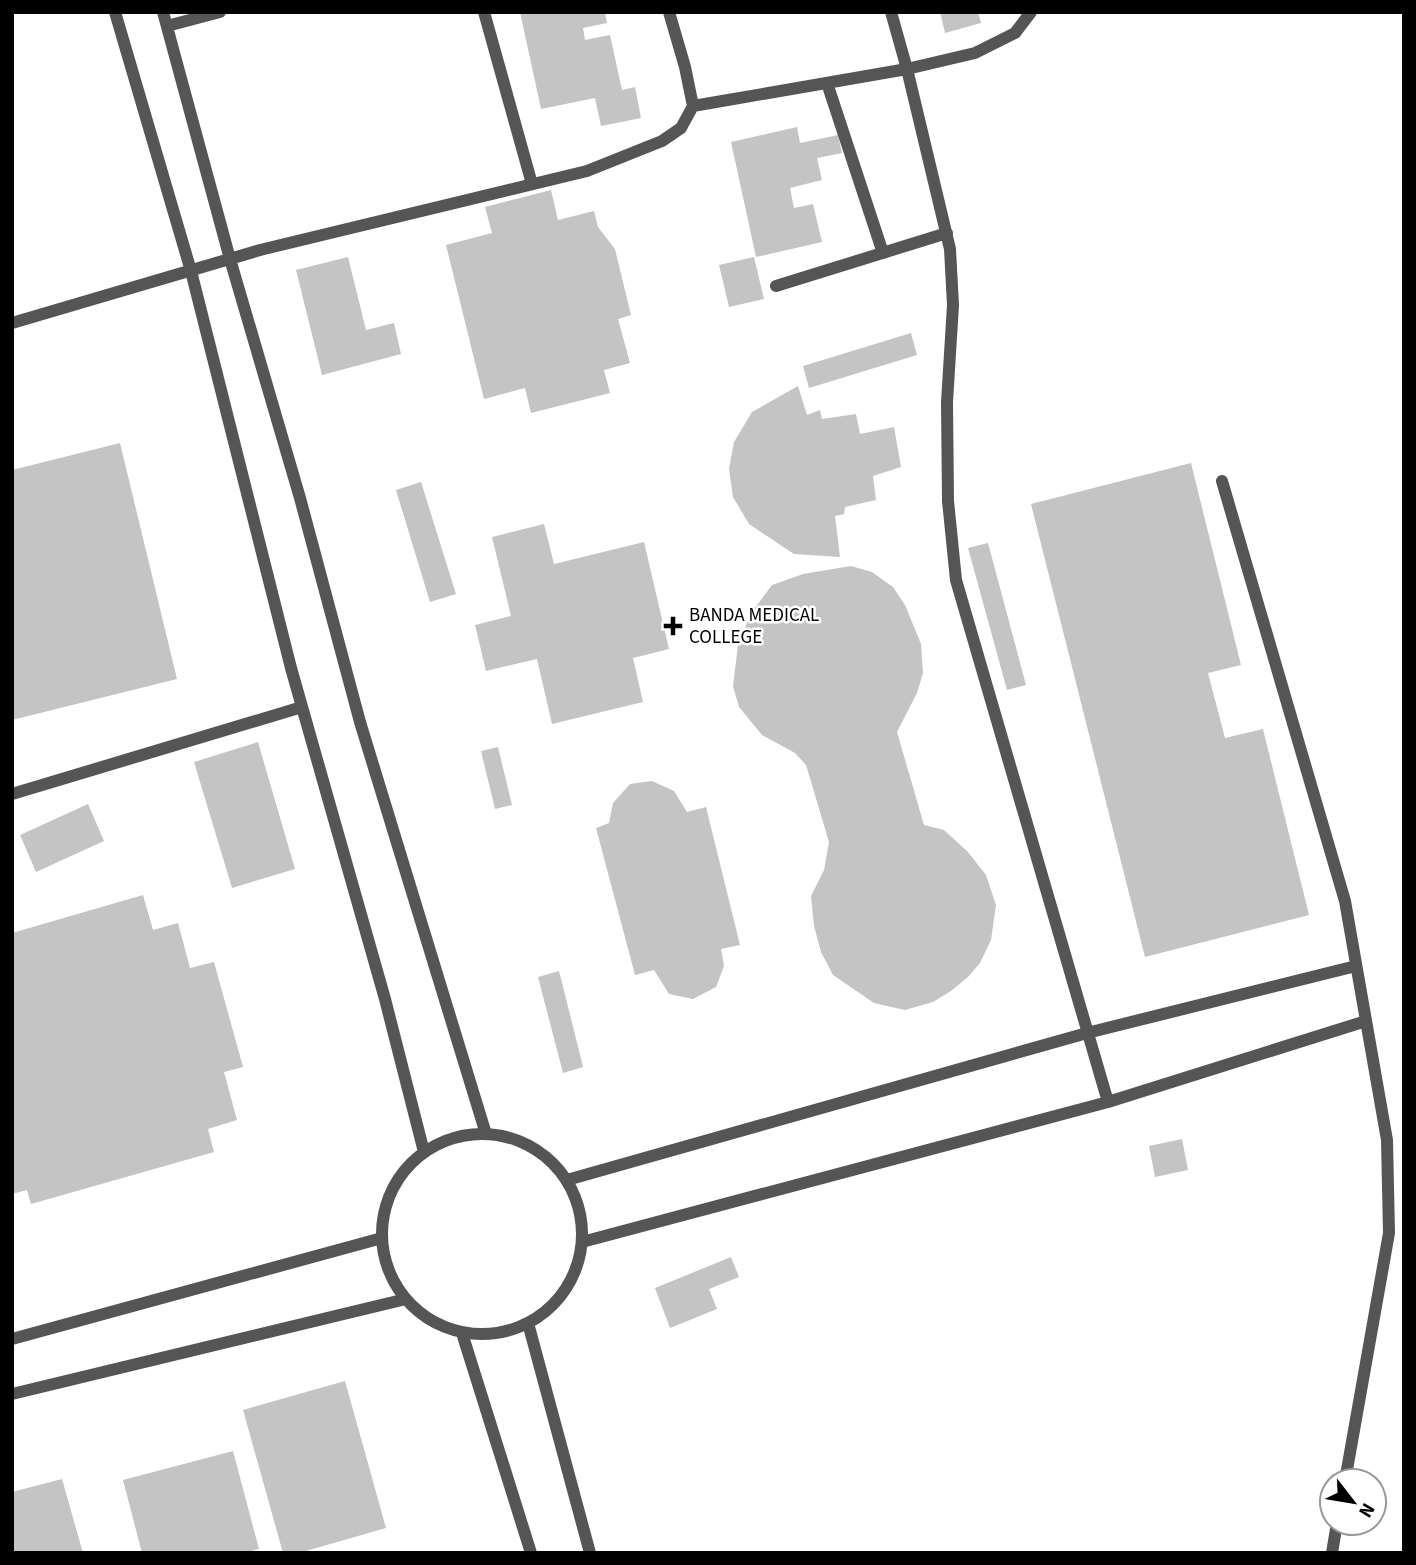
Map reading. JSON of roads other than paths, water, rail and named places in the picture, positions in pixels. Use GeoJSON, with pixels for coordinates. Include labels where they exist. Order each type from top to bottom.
{"type":"FeatureCollection","features":[{"type":"Feature","properties":{"kind":"lane"},"geometry":{"type":"LineString","coordinates":[[116,12],[191,271],[302,707],[424,1152]]}},
{"type":"Feature","properties":{"kind":"lane"},"geometry":{"type":"LineString","coordinates":[[163,12],[360,722],[486,1134]]}},
{"type":"Feature","properties":{"kind":"lane"},"geometry":{"type":"LineString","coordinates":[[167,26],[220,12]]}},
{"type":"Feature","properties":{"kind":"lane"},"geometry":{"type":"LineString","coordinates":[[484,12],[532,184]]}},
{"type":"Feature","properties":{"kind":"lane"},"geometry":{"type":"LineString","coordinates":[[12,323],[230,259],[587,171],[662,141],[681,128],[693,106],[669,12]]}},
{"type":"Feature","properties":{"kind":"lane"},"geometry":{"type":"LineString","coordinates":[[891,12],[950,249],[953,305],[947,402],[947,501],[956,580],[1108,1102]]}},
{"type":"Feature","properties":{"kind":"lane"},"geometry":{"type":"LineString","coordinates":[[693,106],[907,69],[975,53],[1015,33],[1031,12]]}},
{"type":"Feature","properties":{"kind":"lane"},"geometry":{"type":"LineString","coordinates":[[827,83],[883,253]]}},
{"type":"Feature","properties":{"kind":"lane"},"geometry":{"type":"LineString","coordinates":[[776,286],[947,233]]}},
{"type":"Feature","properties":{"kind":"lane"},"geometry":{"type":"LineString","coordinates":[[1222,481],[1345,901],[1387,1140],[1389,1233],[1347,1467]]}},
{"type":"Feature","properties":{"kind":"lane"},"geometry":{"type":"LineString","coordinates":[[12,794],[302,707]]}},
{"type":"Feature","properties":{"kind":"lane"},"geometry":{"type":"LineString","coordinates":[[567,1180],[1087,1033],[1356,966]]}},
{"type":"Feature","properties":{"kind":"lane"},"geometry":{"type":"LineString","coordinates":[[582,1242],[1108,1102],[1366,1021]]}},
{"type":"Feature","properties":{"kind":"lane"},"geometry":{"type":"LineString","coordinates":[[486,1134],[518,1140],[546,1156],[567,1180],[579,1210],[582,1242],[573,1275],[555,1303],[528,1324],[496,1334],[462,1333],[431,1321],[405,1300],[388,1271],[382,1238],[386,1204],[401,1174],[424,1152],[454,1138],[486,1134]]}},
{"type":"Feature","properties":{"kind":"lane"},"geometry":{"type":"LineString","coordinates":[[12,1339],[382,1238]]}},
{"type":"Feature","properties":{"kind":"lane"},"geometry":{"type":"LineString","coordinates":[[12,1394],[405,1300]]}},
{"type":"Feature","properties":{"kind":"lane"},"geometry":{"type":"LineString","coordinates":[[528,1324],[590,1553]]}},
{"type":"Feature","properties":{"kind":"lane"},"geometry":{"type":"LineString","coordinates":[[462,1333],[531,1553]]}},
{"type":"Feature","properties":{"kind":"place","name":"BANDA MEDICAL COLLEGE"},"geometry":{"type":"Point","coordinates":[673,626]}}]}
